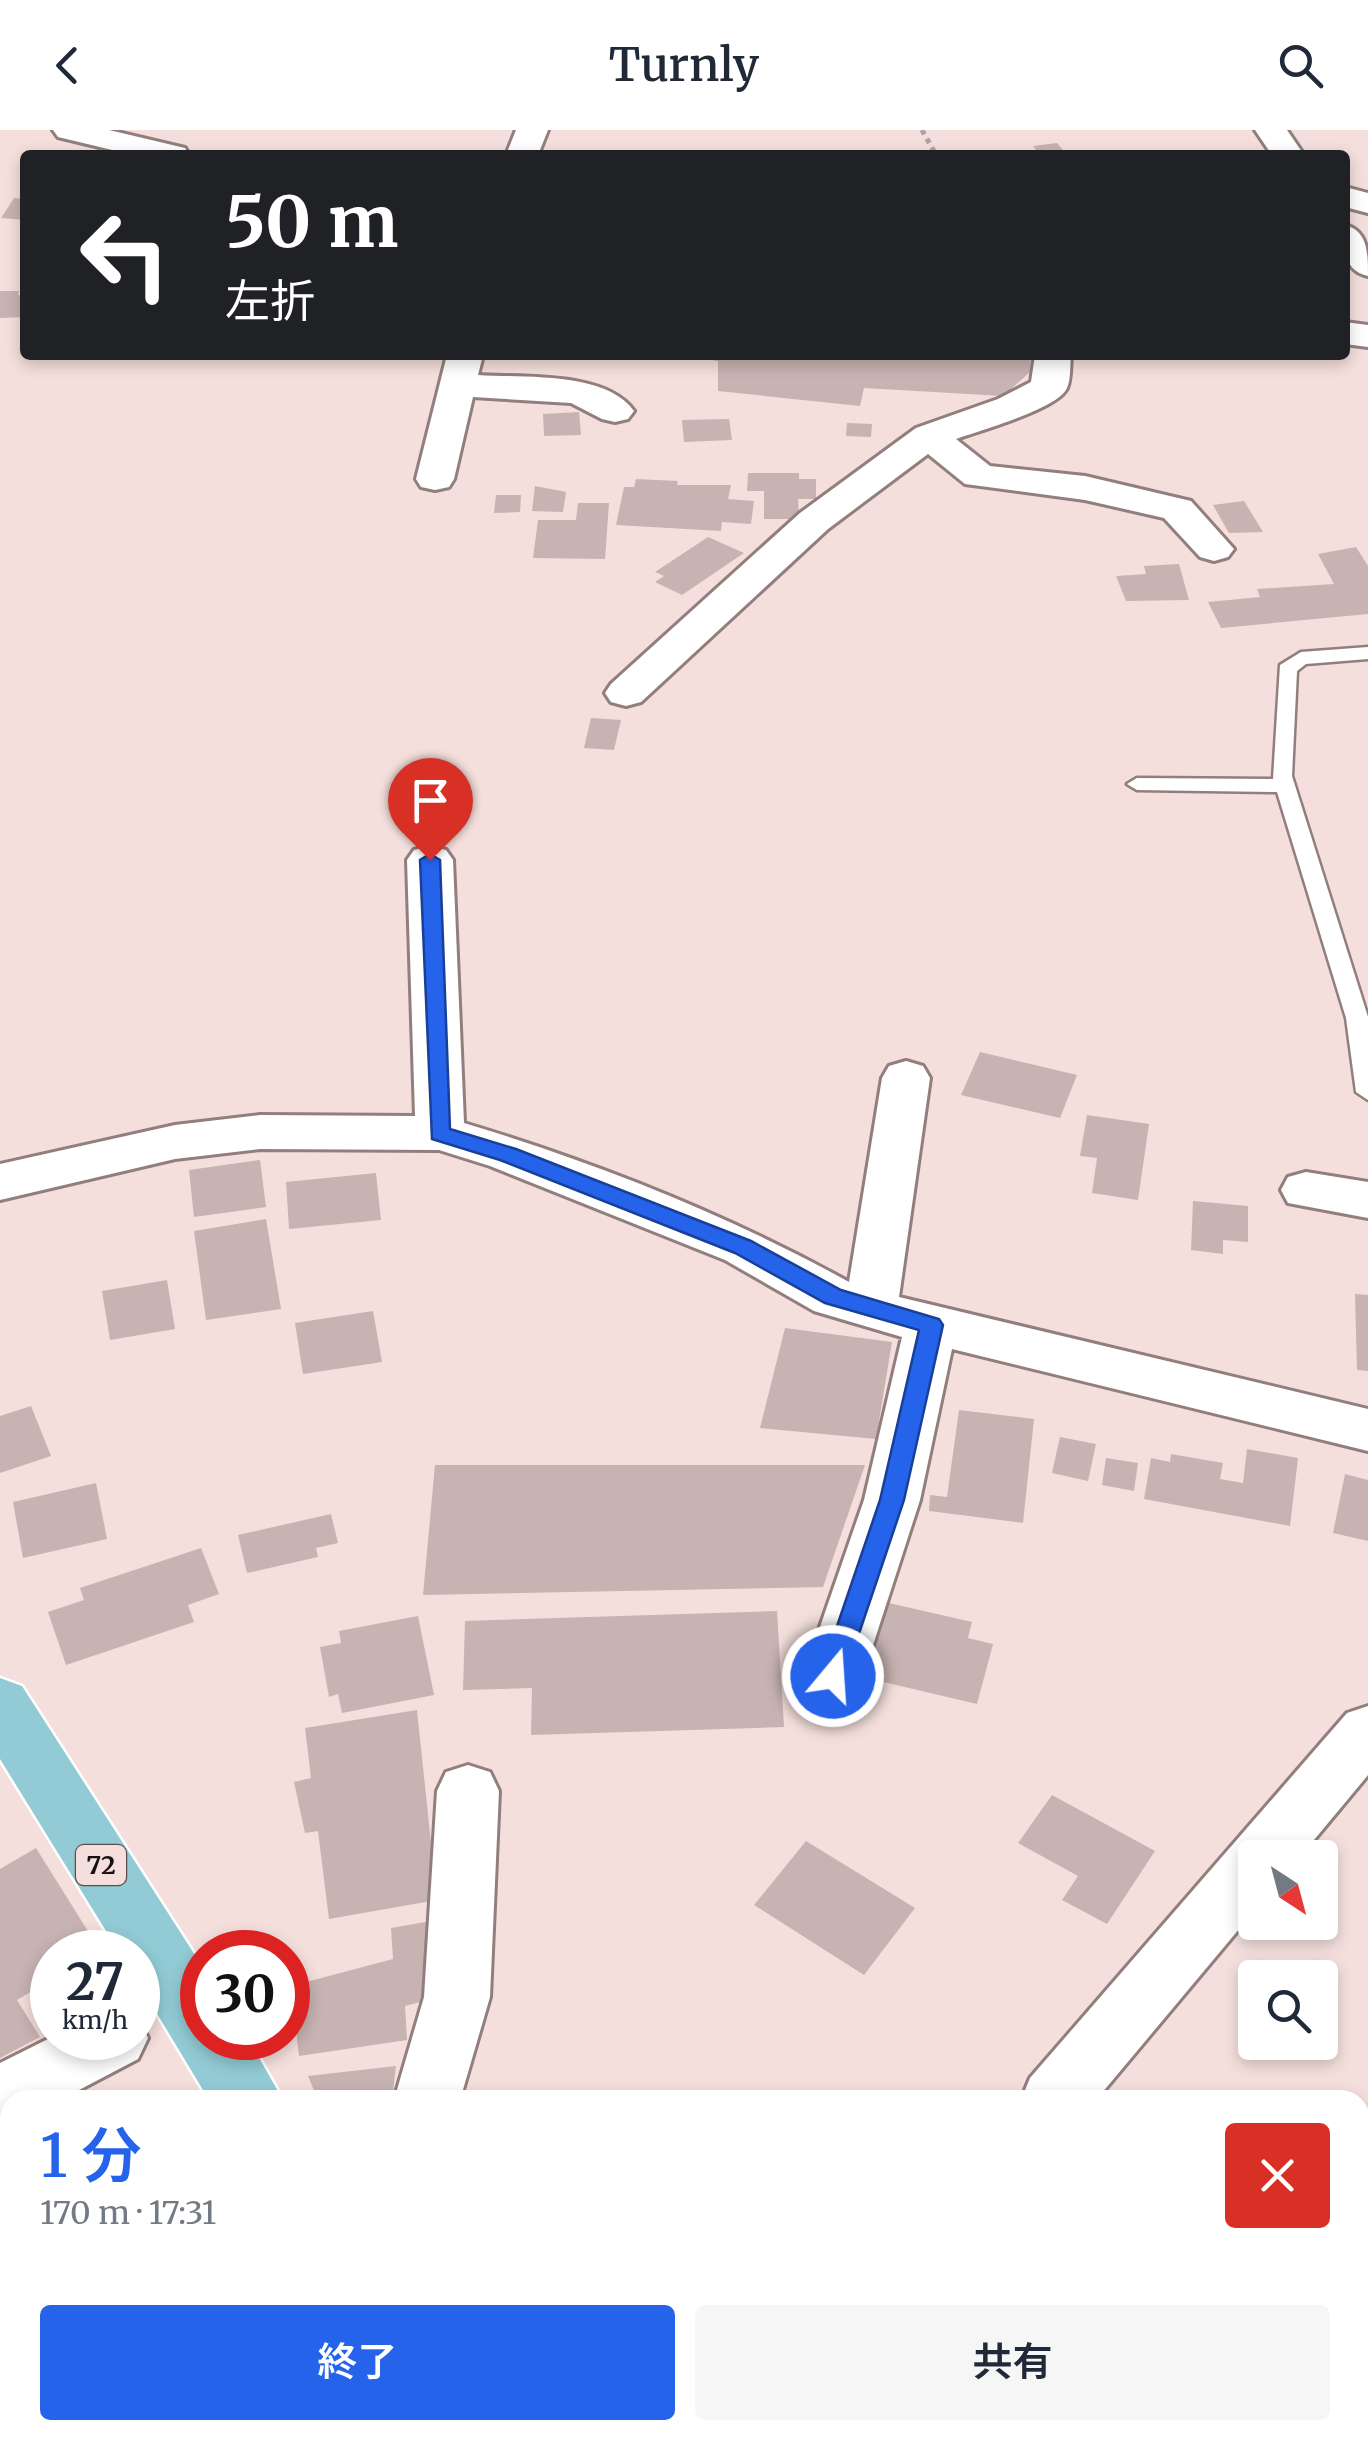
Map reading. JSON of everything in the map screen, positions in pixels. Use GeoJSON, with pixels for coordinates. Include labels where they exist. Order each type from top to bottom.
{"type":"FeatureCollection","features":[{"type":"Feature","properties":{"kind":"main road","name":"72"},"geometry":{"type":"LineString","coordinates":[[0,1704],[180,2015]]}},
{"type":"Feature","properties":{"kind":"main road","name":"72"},"geometry":{"type":"LineString","coordinates":[[215,2060],[240,2090]]}},
{"type":"Feature","properties":{"kind":"street"},"geometry":{"type":"LineString","coordinates":[[69,130],[152,150]]}},
{"type":"Feature","properties":{"kind":"street"},"geometry":{"type":"LineString","coordinates":[[1350,243],[1368,266]]}},
{"type":"Feature","properties":{"kind":"street"},"geometry":{"type":"LineString","coordinates":[[626,692],[814,521],[929,436],[1011,407],[1049,387],[1052,360]]}},
{"type":"Feature","properties":{"kind":"street"},"geometry":{"type":"LineString","coordinates":[[435,478],[461,370],[578,392],[615,411]]}},
{"type":"Feature","properties":{"kind":"street"},"geometry":{"type":"LineString","coordinates":[[929,436],[979,476],[1085,488],[1177,510],[1214,549]]}},
{"type":"Feature","properties":{"kind":"street"},"geometry":{"type":"LineString","coordinates":[[430,860],[440,1133]]}},
{"type":"Feature","properties":{"kind":"street"},"geometry":{"type":"LineString","coordinates":[[870,1310],[906,1078]]}},
{"type":"Feature","properties":{"kind":"street"},"geometry":{"type":"LineString","coordinates":[[0,1182],[175,1142],[260,1132],[440,1133],[508,1154],[743,1247],[834,1297],[870,1310],[1368,1430]]}},
{"type":"Feature","properties":{"kind":"street"},"geometry":{"type":"LineString","coordinates":[[1306,1190],[1368,1200]]}},
{"type":"Feature","properties":{"kind":"street"},"geometry":{"type":"LineString","coordinates":[[833,1676],[892,1500],[931,1325]]}},
{"type":"Feature","properties":{"kind":"street"},"geometry":{"type":"LineString","coordinates":[[1279,1840],[1347,1776],[1368,1731]]}},
{"type":"Feature","properties":{"kind":"street"},"geometry":{"type":"LineString","coordinates":[[431,2090],[456,1997],[468,1791]]}},
{"type":"Feature","properties":{"kind":"street"},"geometry":{"type":"LineString","coordinates":[[1063,2090],[1238,1884]]}},
{"type":"Feature","properties":{"kind":"street"},"geometry":{"type":"LineString","coordinates":[[14,2090],[72,2060]]}},
{"type":"Feature","properties":{"kind":"lane"},"geometry":{"type":"LineString","coordinates":[[1368,652],[1301,658],[1286,670],[1285,786],[1359,992],[1368,1092]]}},
{"type":"Feature","properties":{"kind":"lane"},"geometry":{"type":"LineString","coordinates":[[1137,784],[1285,786]]}},
{"type":"Feature","properties":{"kind":"building"},"geometry":{"type":"Polygon","coordinates":[[[1057,143],[1063,150],[1036,150],[1033,146],[1057,143]]]}},
{"type":"Feature","properties":{"kind":"building"},"geometry":{"type":"Polygon","coordinates":[[[14,198],[20,199],[20,220],[1,218],[14,198]]]}},
{"type":"Feature","properties":{"kind":"building"},"geometry":{"type":"Polygon","coordinates":[[[0,291],[19,291],[20,317],[0,318],[0,291]]]}},
{"type":"Feature","properties":{"kind":"building"},"geometry":{"type":"Polygon","coordinates":[[[712,360],[1031,360],[1030,372],[1003,396],[864,388],[860,406],[718,391],[718,361],[712,360]]]}},
{"type":"Feature","properties":{"kind":"building"},"geometry":{"type":"Polygon","coordinates":[[[579,412],[581,435],[544,436],[543,414],[579,412]]]}},
{"type":"Feature","properties":{"kind":"building"},"geometry":{"type":"Polygon","coordinates":[[[729,419],[732,440],[684,442],[682,420],[729,419]]]}},
{"type":"Feature","properties":{"kind":"building"},"geometry":{"type":"Polygon","coordinates":[[[847,423],[872,424],[871,437],[846,436],[847,423]]]}},
{"type":"Feature","properties":{"kind":"building"},"geometry":{"type":"Polygon","coordinates":[[[748,473],[799,473],[799,479],[816,479],[816,499],[798,499],[799,519],[764,519],[764,491],[747,491],[748,473]]]}},
{"type":"Feature","properties":{"kind":"building"},"geometry":{"type":"Polygon","coordinates":[[[636,479],[678,481],[677,485],[731,485],[728,499],[754,501],[751,524],[722,522],[721,531],[616,525],[624,487],[634,487],[636,479]]]}},
{"type":"Feature","properties":{"kind":"building"},"geometry":{"type":"Polygon","coordinates":[[[535,486],[566,492],[563,512],[532,511],[535,486]]]}},
{"type":"Feature","properties":{"kind":"building"},"geometry":{"type":"Polygon","coordinates":[[[496,495],[521,495],[520,512],[494,513],[496,495]]]}},
{"type":"Feature","properties":{"kind":"building"},"geometry":{"type":"Polygon","coordinates":[[[1244,501],[1263,532],[1229,533],[1213,505],[1244,501]]]}},
{"type":"Feature","properties":{"kind":"building"},"geometry":{"type":"Polygon","coordinates":[[[578,503],[609,503],[605,559],[533,558],[538,520],[576,520],[578,503]]]}},
{"type":"Feature","properties":{"kind":"building"},"geometry":{"type":"Polygon","coordinates":[[[708,537],[744,553],[682,595],[655,582],[664,576],[655,572],[708,537]]]}},
{"type":"Feature","properties":{"kind":"building"},"geometry":{"type":"Polygon","coordinates":[[[1356,547],[1368,566],[1368,614],[1221,628],[1208,602],[1260,597],[1257,589],[1334,584],[1318,554],[1356,547]]]}},
{"type":"Feature","properties":{"kind":"building"},"geometry":{"type":"Polygon","coordinates":[[[1179,564],[1189,600],[1126,601],[1116,576],[1146,574],[1144,566],[1179,564]]]}},
{"type":"Feature","properties":{"kind":"building"},"geometry":{"type":"Polygon","coordinates":[[[591,718],[621,720],[614,750],[584,748],[591,718]]]}},
{"type":"Feature","properties":{"kind":"building"},"geometry":{"type":"Polygon","coordinates":[[[980,1052],[1077,1075],[1060,1118],[961,1095],[980,1052]]]}},
{"type":"Feature","properties":{"kind":"building"},"geometry":{"type":"Polygon","coordinates":[[[1087,1115],[1149,1124],[1138,1200],[1092,1193],[1097,1158],[1080,1156],[1087,1115]]]}},
{"type":"Feature","properties":{"kind":"building"},"geometry":{"type":"Polygon","coordinates":[[[260,1160],[266,1207],[194,1217],[189,1170],[260,1160]]]}},
{"type":"Feature","properties":{"kind":"building"},"geometry":{"type":"Polygon","coordinates":[[[376,1173],[381,1220],[289,1229],[286,1182],[376,1173]]]}},
{"type":"Feature","properties":{"kind":"building"},"geometry":{"type":"Polygon","coordinates":[[[1193,1201],[1248,1206],[1248,1242],[1223,1240],[1223,1254],[1191,1250],[1193,1201]]]}},
{"type":"Feature","properties":{"kind":"building"},"geometry":{"type":"Polygon","coordinates":[[[266,1219],[281,1309],[206,1320],[194,1231],[266,1219]]]}},
{"type":"Feature","properties":{"kind":"building"},"geometry":{"type":"Polygon","coordinates":[[[167,1280],[175,1329],[110,1340],[102,1291],[167,1280]]]}},
{"type":"Feature","properties":{"kind":"building"},"geometry":{"type":"Polygon","coordinates":[[[1355,1294],[1368,1295],[1368,1371],[1357,1370],[1355,1294]]]}},
{"type":"Feature","properties":{"kind":"building"},"geometry":{"type":"Polygon","coordinates":[[[373,1311],[382,1362],[303,1374],[295,1323],[373,1311]]]}},
{"type":"Feature","properties":{"kind":"building"},"geometry":{"type":"Polygon","coordinates":[[[785,1328],[892,1342],[876,1439],[760,1428],[785,1328]]]}},
{"type":"Feature","properties":{"kind":"building"},"geometry":{"type":"Polygon","coordinates":[[[31,1406],[51,1456],[0,1473],[0,1416],[31,1406]]]}},
{"type":"Feature","properties":{"kind":"building"},"geometry":{"type":"Polygon","coordinates":[[[959,1410],[1034,1419],[1023,1523],[929,1511],[930,1495],[947,1497],[959,1410]]]}},
{"type":"Feature","properties":{"kind":"building"},"geometry":{"type":"Polygon","coordinates":[[[1060,1437],[1096,1444],[1088,1481],[1052,1473],[1060,1437]]]}},
{"type":"Feature","properties":{"kind":"building"},"geometry":{"type":"Polygon","coordinates":[[[1247,1449],[1298,1458],[1290,1526],[1144,1499],[1151,1458],[1170,1462],[1171,1454],[1223,1463],[1220,1479],[1243,1483],[1247,1449]]]}},
{"type":"Feature","properties":{"kind":"building"},"geometry":{"type":"Polygon","coordinates":[[[1106,1458],[1138,1463],[1134,1491],[1102,1485],[1106,1458]]]}},
{"type":"Feature","properties":{"kind":"building"},"geometry":{"type":"Polygon","coordinates":[[[435,1465],[865,1465],[823,1587],[423,1595],[435,1465]]]}},
{"type":"Feature","properties":{"kind":"building"},"geometry":{"type":"Polygon","coordinates":[[[1345,1474],[1368,1480],[1368,1541],[1333,1533],[1345,1474]]]}},
{"type":"Feature","properties":{"kind":"building"},"geometry":{"type":"Polygon","coordinates":[[[96,1483],[107,1539],[23,1558],[13,1502],[96,1483]]]}},
{"type":"Feature","properties":{"kind":"building"},"geometry":{"type":"Polygon","coordinates":[[[331,1514],[338,1543],[316,1548],[318,1557],[247,1573],[238,1535],[331,1514]]]}},
{"type":"Feature","properties":{"kind":"building"},"geometry":{"type":"Polygon","coordinates":[[[201,1548],[219,1594],[188,1605],[194,1622],[66,1665],[48,1612],[84,1600],[80,1588],[201,1548]]]}},
{"type":"Feature","properties":{"kind":"building"},"geometry":{"type":"Polygon","coordinates":[[[880,1601],[972,1622],[968,1638],[993,1644],[977,1704],[858,1676],[880,1601]]]}},
{"type":"Feature","properties":{"kind":"building"},"geometry":{"type":"Polygon","coordinates":[[[777,1611],[784,1727],[531,1735],[532,1688],[463,1690],[465,1621],[777,1611]]]}},
{"type":"Feature","properties":{"kind":"building"},"geometry":{"type":"Polygon","coordinates":[[[418,1616],[434,1695],[342,1713],[338,1694],[329,1697],[320,1647],[341,1643],[339,1631],[418,1616]]]}},
{"type":"Feature","properties":{"kind":"building"},"geometry":{"type":"Polygon","coordinates":[[[417,1710],[437,1900],[329,1919],[318,1831],[305,1833],[294,1782],[311,1778],[305,1728],[417,1710]]]}},
{"type":"Feature","properties":{"kind":"building"},"geometry":{"type":"Polygon","coordinates":[[[1052,1795],[1155,1851],[1107,1924],[1062,1900],[1078,1876],[1018,1843],[1052,1795]]]}},
{"type":"Feature","properties":{"kind":"building"},"geometry":{"type":"Polygon","coordinates":[[[806,1841],[915,1908],[864,1975],[754,1905],[806,1841]]]}},
{"type":"Feature","properties":{"kind":"building"},"geometry":{"type":"Polygon","coordinates":[[[36,1848],[87,1930],[30,1930],[30,1992],[17,2000],[30,2021],[30,2042],[0,2058],[0,1869],[36,1848]]]}},
{"type":"Feature","properties":{"kind":"building"},"geometry":{"type":"Polygon","coordinates":[[[431,1921],[437,1971],[422,1976],[428,2000],[405,2006],[407,2040],[310,2054],[310,1981],[393,1959],[391,1928],[431,1921]]]}},
{"type":"Feature","properties":{"kind":"building"},"geometry":{"type":"Polygon","coordinates":[[[396,2066],[393,2090],[314,2090],[308,2076],[396,2066]]]}},
{"type":"Feature","properties":{"kind":"route"},"geometry":{"type":"LineString","coordinates":[[430,860],[440,1133],[508,1154],[743,1247],[834,1297],[931,1325],[892,1500],[833,1676]]}}]}
